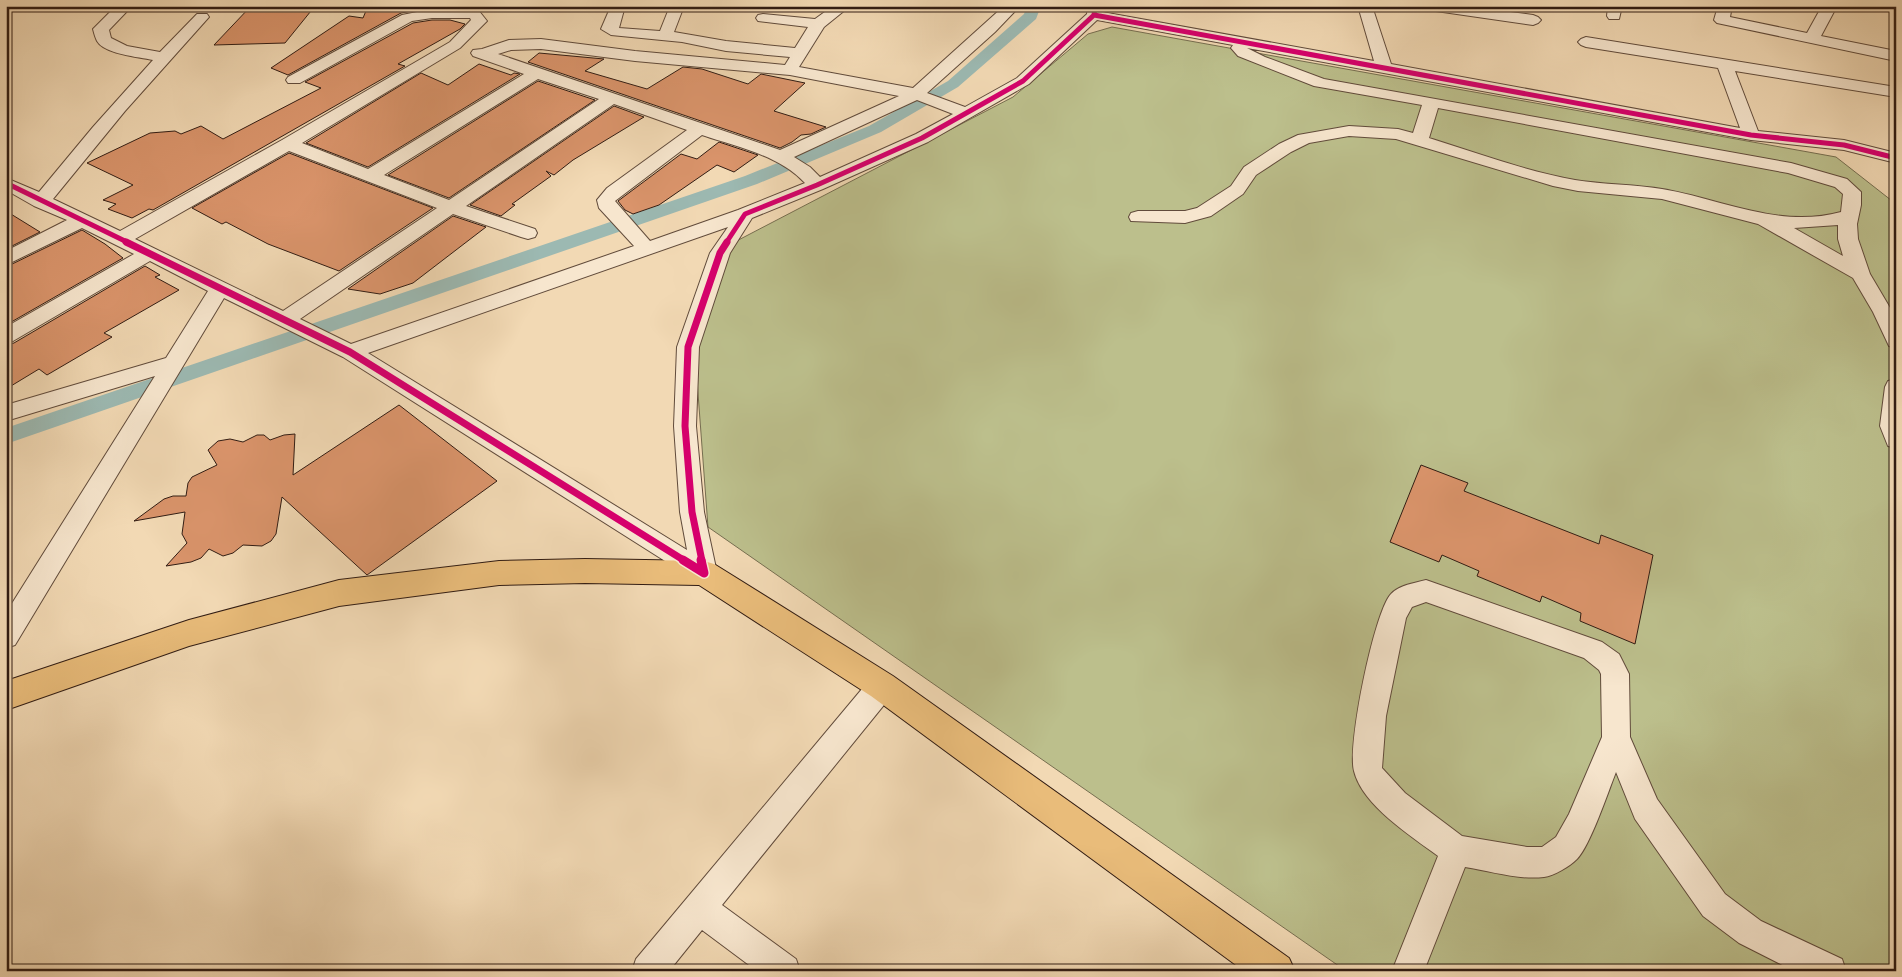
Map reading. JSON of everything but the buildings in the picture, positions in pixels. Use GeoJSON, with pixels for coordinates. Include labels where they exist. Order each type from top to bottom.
{"type":"FeatureCollection","features":[{"type":"Feature","properties":{"kind":"main road"},"geometry":{"type":"LineString","coordinates":[[6,696],[189,633],[339,593],[499,573],[585,571],[704,573],[882,686],[1276,971]]}},
{"type":"Feature","properties":{"kind":"street"},"geometry":{"type":"LineString","coordinates":[[125,6],[101,28],[104,40],[123,50],[163,57]]}},
{"type":"Feature","properties":{"kind":"street"},"geometry":{"type":"LineString","coordinates":[[618,6],[609,28],[616,32],[696,39],[726,46],[800,53]]}},
{"type":"Feature","properties":{"kind":"street"},"geometry":{"type":"LineString","coordinates":[[665,36],[677,6]]}},
{"type":"Feature","properties":{"kind":"street"},"geometry":{"type":"LineString","coordinates":[[790,70],[818,24],[843,6]]}},
{"type":"Feature","properties":{"kind":"street"},"geometry":{"type":"LineString","coordinates":[[784,157],[921,96],[1013,6]]}},
{"type":"Feature","properties":{"kind":"street"},"geometry":{"type":"LineString","coordinates":[[1130,6],[1167,28]]}},
{"type":"Feature","properties":{"kind":"street"},"geometry":{"type":"LineString","coordinates":[[1365,6],[1384,69]]}},
{"type":"Feature","properties":{"kind":"street"},"geometry":{"type":"LineString","coordinates":[[1429,6],[1502,11],[1533,20]]}},
{"type":"Feature","properties":{"kind":"street"},"geometry":{"type":"LineString","coordinates":[[1725,6],[1722,20],[1896,56]]}},
{"type":"Feature","properties":{"kind":"street"},"geometry":{"type":"LineString","coordinates":[[1812,38],[1830,6]]}},
{"type":"Feature","properties":{"kind":"street"},"geometry":{"type":"LineString","coordinates":[[350,352],[745,214],[811,178],[922,138],[957,110],[1023,81],[1095,10],[1167,28],[1384,69],[1752,135],[1844,145],[1896,158]]}},
{"type":"Feature","properties":{"kind":"street"},"geometry":{"type":"LineString","coordinates":[[119,240],[288,144],[456,45],[479,21],[474,14],[415,15],[294,80]]}},
{"type":"Feature","properties":{"kind":"street"},"geometry":{"type":"LineString","coordinates":[[41,202],[94,134],[163,57],[202,18]]}},
{"type":"Feature","properties":{"kind":"street"},"geometry":{"type":"LineString","coordinates":[[763,18],[818,24]]}},
{"type":"Feature","properties":{"kind":"street"},"geometry":{"type":"LineString","coordinates":[[1233,40],[1244,53],[1251,57],[1320,83],[1791,168],[1841,183],[1852,192],[1852,204],[1846,226],[1847,240],[1860,274],[1883,312],[1896,341]]}},
{"type":"Feature","properties":{"kind":"street"},"geometry":{"type":"LineString","coordinates":[[1586,42],[1896,92]]}},
{"type":"Feature","properties":{"kind":"street"},"geometry":{"type":"LineString","coordinates":[[483,54],[509,45],[540,44],[635,56],[790,70],[921,96],[957,110]]}},
{"type":"Feature","properties":{"kind":"street"},"geometry":{"type":"LineString","coordinates":[[456,45],[784,157],[811,178]]}},
{"type":"Feature","properties":{"kind":"street"},"geometry":{"type":"LineString","coordinates":[[1724,64],[1752,135]]}},
{"type":"Feature","properties":{"kind":"street"},"geometry":{"type":"LineString","coordinates":[[369,176],[538,72]]}},
{"type":"Feature","properties":{"kind":"street"},"geometry":{"type":"LineString","coordinates":[[284,320],[612,98]]}},
{"type":"Feature","properties":{"kind":"street"},"geometry":{"type":"LineString","coordinates":[[1420,140],[1431,102]]}},
{"type":"Feature","properties":{"kind":"street"},"geometry":{"type":"LineString","coordinates":[[646,248],[606,204],[610,196],[700,128]]}},
{"type":"Feature","properties":{"kind":"street"},"geometry":{"type":"LineString","coordinates":[[1138,217],[1185,217],[1204,212],[1237,190],[1250,171],[1285,148],[1304,139],[1349,131],[1398,134],[1553,181],[1578,186],[1662,194],[1765,220],[1795,223],[1834,221],[1849,216]]}},
{"type":"Feature","properties":{"kind":"street"},"geometry":{"type":"LineString","coordinates":[[288,144],[451,207],[528,233]]}},
{"type":"Feature","properties":{"kind":"street"},"geometry":{"type":"LineString","coordinates":[[1844,145],[1896,170]]}},
{"type":"Feature","properties":{"kind":"street"},"geometry":{"type":"LineString","coordinates":[[6,183],[41,202],[350,352],[704,573]]}},
{"type":"Feature","properties":{"kind":"street"},"geometry":{"type":"LineString","coordinates":[[704,573],[692,512],[686,445],[688,347],[720,253],[745,214]]}},
{"type":"Feature","properties":{"kind":"street"},"geometry":{"type":"LineString","coordinates":[[1765,220],[1860,274]]}},
{"type":"Feature","properties":{"kind":"street"},"geometry":{"type":"LineString","coordinates":[[6,259],[81,221]]}},
{"type":"Feature","properties":{"kind":"street"},"geometry":{"type":"LineString","coordinates":[[6,336],[148,254]]}},
{"type":"Feature","properties":{"kind":"street"},"geometry":{"type":"LineString","coordinates":[[6,637],[220,288]]}},
{"type":"Feature","properties":{"kind":"street"},"geometry":{"type":"LineString","coordinates":[[6,413],[174,363]]}},
{"type":"Feature","properties":{"kind":"street"},"geometry":{"type":"LineString","coordinates":[[1896,387],[1891,426],[1896,440]]}},
{"type":"Feature","properties":{"kind":"street"},"geometry":{"type":"LineString","coordinates":[[1616,737],[1580,824],[1567,848],[1546,862],[1527,862],[1456,850],[1385,794],[1368,771],[1367,746],[1387,638],[1397,606],[1406,596],[1426,591],[1593,650],[1609,662],[1615,674],[1616,737],[1646,809],[1714,905],[1750,932],[1830,971]]}},
{"type":"Feature","properties":{"kind":"street"},"geometry":{"type":"LineString","coordinates":[[648,971],[882,686]]}},
{"type":"Feature","properties":{"kind":"street"},"geometry":{"type":"LineString","coordinates":[[1408,971],[1456,850]]}},
{"type":"Feature","properties":{"kind":"street"},"geometry":{"type":"LineString","coordinates":[[699,908],[784,971]]}},
{"type":"Feature","properties":{"kind":"green space"},"geometry":{"type":"Polygon","coordinates":[[[1112,27],[1836,157],[1896,204],[1896,971],[1346,971],[708,527],[695,353],[725,247],[1013,97],[1088,34],[1112,27]]]}},
{"type":"Feature","properties":{"kind":"waterway"},"geometry":{"type":"LineString","coordinates":[[6,436],[751,180],[875,129],[953,84],[1031,16],[1034,6]]}},
{"type":"Feature","properties":{"kind":"cycle path"},"geometry":{"type":"LineString","coordinates":[[1095,6],[1094,15],[1751,135],[1844,145],[1896,158]]}},
{"type":"Feature","properties":{"kind":"cycle path"},"geometry":{"type":"LineString","coordinates":[[704,573],[692,512],[685,426],[688,347],[720,253],[745,214],[817,185],[922,138],[1023,81],[1094,15]]}},
{"type":"Feature","properties":{"kind":"cycle path"},"geometry":{"type":"LineString","coordinates":[[6,183],[350,352],[704,573]]}}]}
